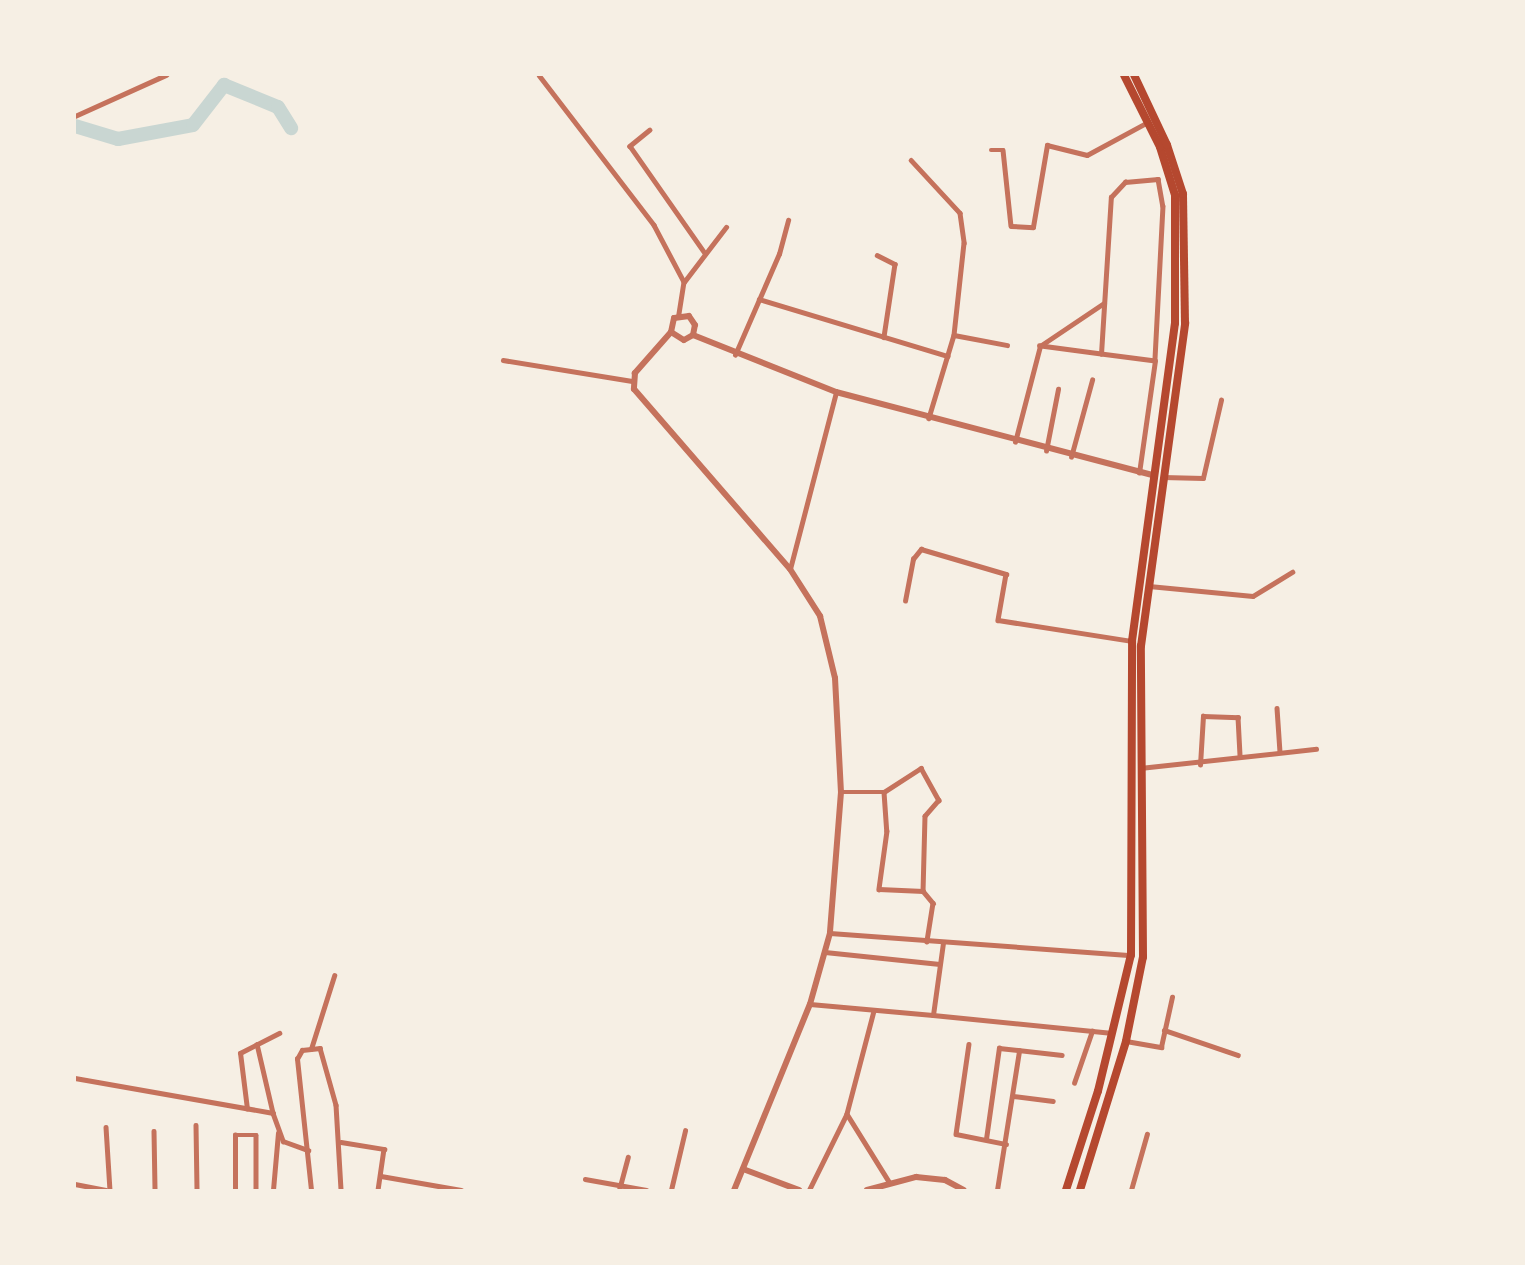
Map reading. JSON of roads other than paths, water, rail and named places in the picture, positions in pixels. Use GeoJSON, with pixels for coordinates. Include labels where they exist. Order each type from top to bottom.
{"type":"FeatureCollection","features":[{"type":"Feature","properties":{"kind":"main road"},"geometry":{"type":"LineString","coordinates":[[1066,1190],[1114,1034],[1131,955],[1129,769],[1131,641],[1152,475],[1175,323],[1177,245],[1169,172],[1148,122],[1124,75]]}},
{"type":"Feature","properties":{"kind":"main road"},"geometry":{"type":"LineString","coordinates":[[1080,1190],[1126,1041],[1143,957],[1140,768],[1147,585],[1185,323],[1186,220],[1177,168],[1134,75]]}},
{"type":"Feature","properties":{"kind":"main road"},"geometry":{"type":"LineString","coordinates":[[1152,475],[1163,477]]}},
{"type":"Feature","properties":{"kind":"main road"},"geometry":{"type":"LineString","coordinates":[[1129,769],[1140,768]]}},
{"type":"Feature","properties":{"kind":"main road"},"geometry":{"type":"LineString","coordinates":[[1131,955],[1143,957]]}},
{"type":"Feature","properties":{"kind":"street"},"geometry":{"type":"LineString","coordinates":[[75,116],[166,75]]}},
{"type":"Feature","properties":{"kind":"street"},"geometry":{"type":"LineString","coordinates":[[539,75],[654,225],[684,282]]}},
{"type":"Feature","properties":{"kind":"street"},"geometry":{"type":"LineString","coordinates":[[991,150],[1003,150],[1011,226],[1033,227],[1047,145],[1087,155],[1148,122]]}},
{"type":"Feature","properties":{"kind":"street"},"geometry":{"type":"LineString","coordinates":[[650,130],[630,146],[705,253]]}},
{"type":"Feature","properties":{"kind":"street"},"geometry":{"type":"LineString","coordinates":[[911,160],[960,213],[962,287],[954,335],[929,418]]}},
{"type":"Feature","properties":{"kind":"street"},"geometry":{"type":"LineString","coordinates":[[1101,354],[1111,197],[1125,182],[1158,179],[1163,206],[1155,361],[1139,473]]}},
{"type":"Feature","properties":{"kind":"street"},"geometry":{"type":"LineString","coordinates":[[735,355],[759,299],[788,220]]}},
{"type":"Feature","properties":{"kind":"street"},"geometry":{"type":"LineString","coordinates":[[633,381],[671,332],[679,315],[684,282],[726,227]]}},
{"type":"Feature","properties":{"kind":"street"},"geometry":{"type":"LineString","coordinates":[[877,255],[895,264],[884,337]]}},
{"type":"Feature","properties":{"kind":"street"},"geometry":{"type":"LineString","coordinates":[[759,299],[948,356]]}},
{"type":"Feature","properties":{"kind":"street"},"geometry":{"type":"LineString","coordinates":[[1015,442],[1040,346],[1104,303]]}},
{"type":"Feature","properties":{"kind":"street"},"geometry":{"type":"LineString","coordinates":[[679,315],[693,320],[693,335]]}},
{"type":"Feature","properties":{"kind":"street"},"geometry":{"type":"LineString","coordinates":[[671,332],[679,339],[693,335],[735,355],[836,392],[1071,457],[1152,475]]}},
{"type":"Feature","properties":{"kind":"street"},"geometry":{"type":"LineString","coordinates":[[954,335],[1007,345]]}},
{"type":"Feature","properties":{"kind":"street"},"geometry":{"type":"LineString","coordinates":[[1040,346],[1155,361]]}},
{"type":"Feature","properties":{"kind":"street"},"geometry":{"type":"LineString","coordinates":[[503,360],[633,381]]}},
{"type":"Feature","properties":{"kind":"street"},"geometry":{"type":"LineString","coordinates":[[1071,457],[1092,380]]}},
{"type":"Feature","properties":{"kind":"street"},"geometry":{"type":"LineString","coordinates":[[633,381],[640,399],[790,569],[820,616],[835,678],[841,792],[830,933],[810,1004],[734,1190]]}},
{"type":"Feature","properties":{"kind":"street"},"geometry":{"type":"LineString","coordinates":[[1046,450],[1058,389]]}},
{"type":"Feature","properties":{"kind":"street"},"geometry":{"type":"LineString","coordinates":[[790,569],[836,392]]}},
{"type":"Feature","properties":{"kind":"street"},"geometry":{"type":"LineString","coordinates":[[1163,477],[1199,478],[1204,471],[1221,400]]}},
{"type":"Feature","properties":{"kind":"street"},"geometry":{"type":"LineString","coordinates":[[905,601],[913,558],[921,549],[1006,574],[998,620],[1131,641]]}},
{"type":"Feature","properties":{"kind":"street"},"geometry":{"type":"LineString","coordinates":[[1147,585],[1253,596],[1292,572]]}},
{"type":"Feature","properties":{"kind":"street"},"geometry":{"type":"LineString","coordinates":[[1277,708],[1280,752]]}},
{"type":"Feature","properties":{"kind":"street"},"geometry":{"type":"LineString","coordinates":[[1200,765],[1203,716],[1238,717],[1240,755]]}},
{"type":"Feature","properties":{"kind":"street"},"geometry":{"type":"LineString","coordinates":[[1140,768],[1200,765],[1240,755],[1316,749]]}},
{"type":"Feature","properties":{"kind":"street"},"geometry":{"type":"LineString","coordinates":[[841,792],[884,792],[921,768],[939,800],[925,816],[923,891],[933,903],[927,942]]}},
{"type":"Feature","properties":{"kind":"street"},"geometry":{"type":"LineString","coordinates":[[884,792],[887,831],[879,889],[923,891]]}},
{"type":"Feature","properties":{"kind":"street"},"geometry":{"type":"LineString","coordinates":[[830,933],[927,942],[1131,955]]}},
{"type":"Feature","properties":{"kind":"street"},"geometry":{"type":"LineString","coordinates":[[933,1015],[943,943]]}},
{"type":"Feature","properties":{"kind":"street"},"geometry":{"type":"LineString","coordinates":[[825,952],[939,964]]}},
{"type":"Feature","properties":{"kind":"street"},"geometry":{"type":"LineString","coordinates":[[312,1049],[334,976]]}},
{"type":"Feature","properties":{"kind":"street"},"geometry":{"type":"LineString","coordinates":[[1126,1041],[1161,1047],[1172,997]]}},
{"type":"Feature","properties":{"kind":"street"},"geometry":{"type":"LineString","coordinates":[[810,1004],[1114,1034]]}},
{"type":"Feature","properties":{"kind":"street"},"geometry":{"type":"LineString","coordinates":[[809,1190],[846,1114],[874,1011]]}},
{"type":"Feature","properties":{"kind":"street"},"geometry":{"type":"LineString","coordinates":[[1164,1030],[1238,1055]]}},
{"type":"Feature","properties":{"kind":"street"},"geometry":{"type":"LineString","coordinates":[[1074,1083],[1092,1031]]}},
{"type":"Feature","properties":{"kind":"street"},"geometry":{"type":"LineString","coordinates":[[247,1109],[239,1060],[240,1053],[279,1033]]}},
{"type":"Feature","properties":{"kind":"street"},"geometry":{"type":"LineString","coordinates":[[257,1044],[273,1113],[283,1142],[308,1150]]}},
{"type":"Feature","properties":{"kind":"street"},"geometry":{"type":"LineString","coordinates":[[969,1044],[956,1134],[1006,1144]]}},
{"type":"Feature","properties":{"kind":"street"},"geometry":{"type":"LineString","coordinates":[[986,1139],[999,1048],[1062,1055]]}},
{"type":"Feature","properties":{"kind":"street"},"geometry":{"type":"LineString","coordinates":[[311,1190],[297,1059],[302,1050],[312,1049],[325,1054],[341,1142],[341,1190]]}},
{"type":"Feature","properties":{"kind":"street"},"geometry":{"type":"LineString","coordinates":[[997,1190],[1019,1051]]}},
{"type":"Feature","properties":{"kind":"street"},"geometry":{"type":"LineString","coordinates":[[75,1078],[273,1113]]}},
{"type":"Feature","properties":{"kind":"street"},"geometry":{"type":"LineString","coordinates":[[1013,1096],[1053,1101]]}},
{"type":"Feature","properties":{"kind":"street"},"geometry":{"type":"LineString","coordinates":[[846,1114],[890,1183]]}},
{"type":"Feature","properties":{"kind":"street"},"geometry":{"type":"LineString","coordinates":[[196,1125],[197,1190]]}},
{"type":"Feature","properties":{"kind":"street"},"geometry":{"type":"LineString","coordinates":[[106,1127],[110,1190]]}},
{"type":"Feature","properties":{"kind":"street"},"geometry":{"type":"LineString","coordinates":[[154,1131],[155,1190]]}},
{"type":"Feature","properties":{"kind":"street"},"geometry":{"type":"LineString","coordinates":[[671,1190],[685,1131]]}},
{"type":"Feature","properties":{"kind":"street"},"geometry":{"type":"LineString","coordinates":[[273,1190],[279,1132]]}},
{"type":"Feature","properties":{"kind":"street"},"geometry":{"type":"LineString","coordinates":[[1131,1190],[1147,1134]]}},
{"type":"Feature","properties":{"kind":"street"},"geometry":{"type":"LineString","coordinates":[[235,1190],[235,1136],[256,1135],[255,1190]]}},
{"type":"Feature","properties":{"kind":"street"},"geometry":{"type":"LineString","coordinates":[[341,1142],[384,1149],[378,1190]]}},
{"type":"Feature","properties":{"kind":"street"},"geometry":{"type":"LineString","coordinates":[[620,1188],[628,1157]]}},
{"type":"Feature","properties":{"kind":"street"},"geometry":{"type":"LineString","coordinates":[[743,1169],[798,1190]]}},
{"type":"Feature","properties":{"kind":"street"},"geometry":{"type":"LineString","coordinates":[[381,1176],[461,1190]]}},
{"type":"Feature","properties":{"kind":"street"},"geometry":{"type":"LineString","coordinates":[[867,1190],[916,1177],[945,1180],[964,1190]]}},
{"type":"Feature","properties":{"kind":"street"},"geometry":{"type":"LineString","coordinates":[[585,1179],[620,1188],[646,1190]]}},
{"type":"Feature","properties":{"kind":"street"},"geometry":{"type":"LineString","coordinates":[[75,1184],[105,1190]]}},
{"type":"Feature","properties":{"kind":"waterway"},"geometry":{"type":"LineString","coordinates":[[75,126],[118,139],[193,125],[224,85],[278,107],[291,128]]}}]}
